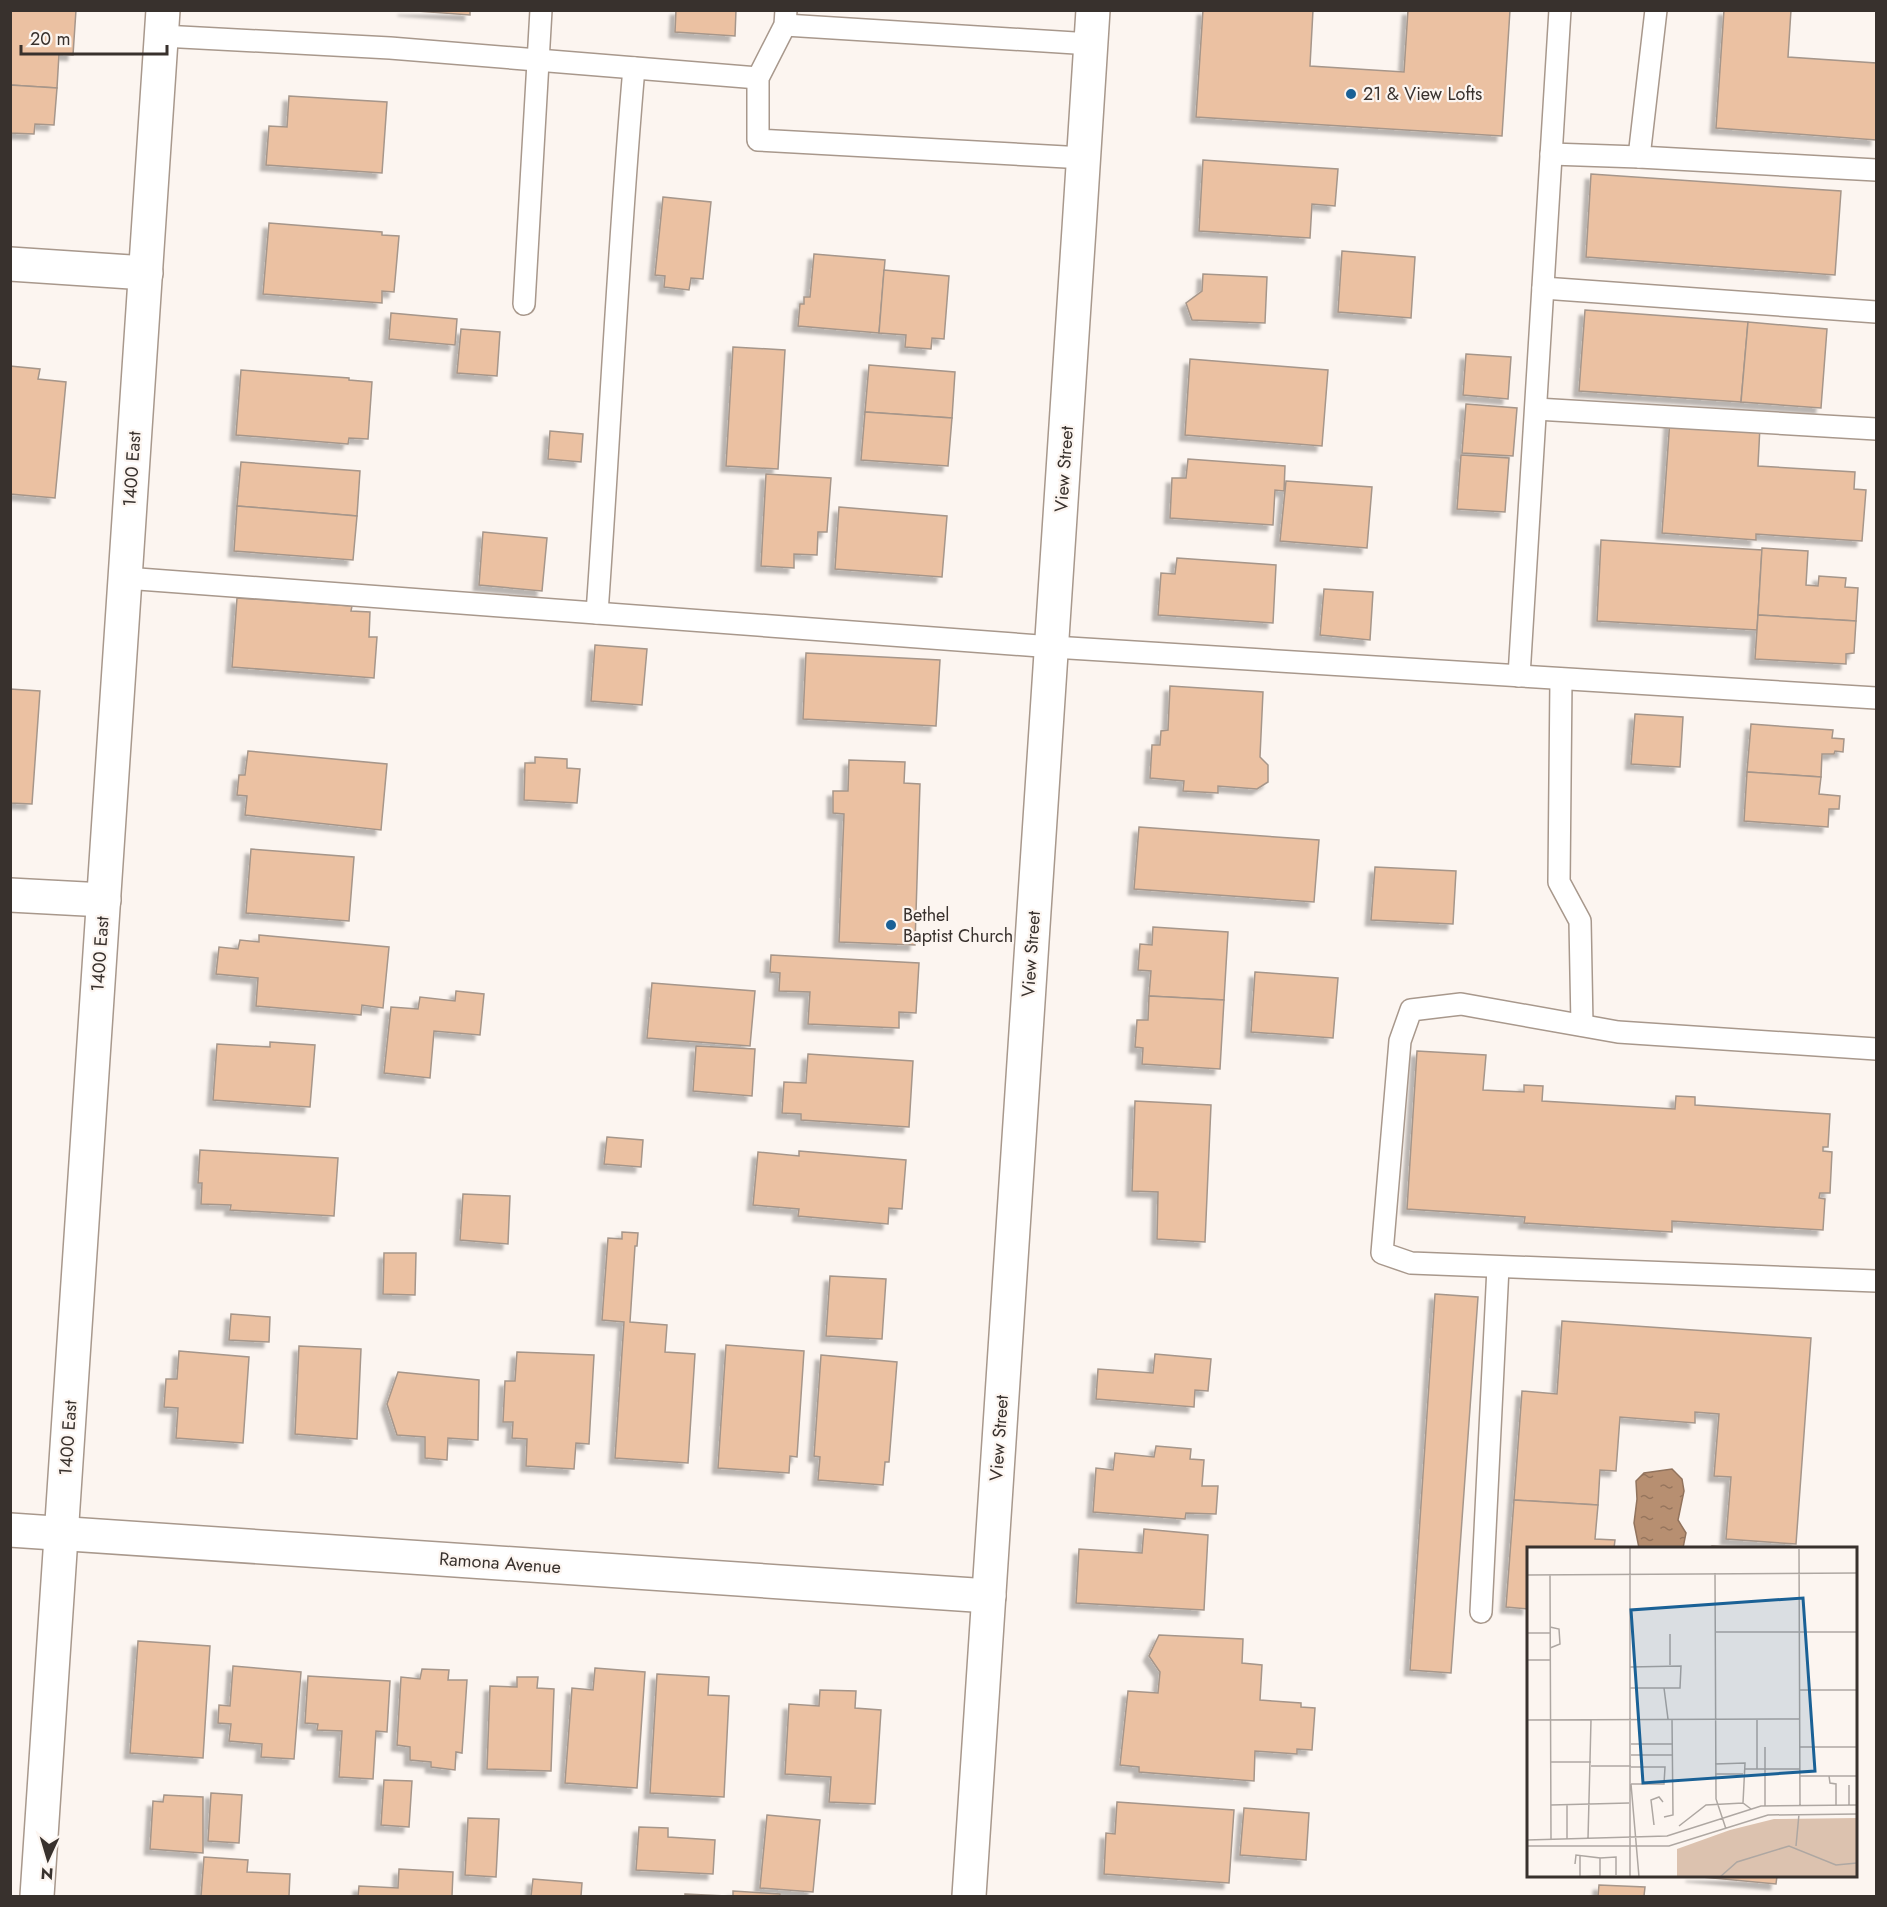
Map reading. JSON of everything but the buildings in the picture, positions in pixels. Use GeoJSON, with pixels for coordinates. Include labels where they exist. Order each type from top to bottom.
{"type":"FeatureCollection","features":[{"type":"Feature","properties":{"kind":"street","name":"View Street"},"geometry":{"type":"LineString","coordinates":[[969,1896],[1014,1200],[1053,647],[1093,10]]}},
{"type":"Feature","properties":{"kind":"street","name":"1400 East"},"geometry":{"type":"LineString","coordinates":[[37,1896],[162,23]]}},
{"type":"Feature","properties":{"kind":"street"},"geometry":{"type":"LineString","coordinates":[[10,264],[146,273]]}},
{"type":"Feature","properties":{"kind":"street"},"geometry":{"type":"LineString","coordinates":[[10,895],[104,900]]}},
{"type":"Feature","properties":{"kind":"street","name":"Ramona Avenue"},"geometry":{"type":"LineString","coordinates":[[10,1530],[989,1596]]}},
{"type":"Feature","properties":{"kind":"lane"},"geometry":{"type":"LineString","coordinates":[[524,304],[541,10]]}},
{"type":"Feature","properties":{"kind":"lane"},"geometry":{"type":"LineString","coordinates":[[1519,676],[1560,10]]}},
{"type":"Feature","properties":{"kind":"lane"},"geometry":{"type":"LineString","coordinates":[[1639,157],[1656,10]]}},
{"type":"Feature","properties":{"kind":"lane"},"geometry":{"type":"LineString","coordinates":[[1084,158],[758,140],[758,78],[785,18],[1091,44]]}},
{"type":"Feature","properties":{"kind":"lane"},"geometry":{"type":"LineString","coordinates":[[162,23],[390,48],[758,78]]}},
{"type":"Feature","properties":{"kind":"lane"},"geometry":{"type":"LineString","coordinates":[[597,613],[613,380],[621,218],[634,68]]}},
{"type":"Feature","properties":{"kind":"lane"},"geometry":{"type":"LineString","coordinates":[[1551,154],[1876,170]]}},
{"type":"Feature","properties":{"kind":"lane"},"geometry":{"type":"LineString","coordinates":[[1543,288],[1876,312]]}},
{"type":"Feature","properties":{"kind":"lane"},"geometry":{"type":"LineString","coordinates":[[1536,409],[1876,429]]}},
{"type":"Feature","properties":{"kind":"lane"},"geometry":{"type":"LineString","coordinates":[[125,578],[1053,647],[1876,698]]}},
{"type":"Feature","properties":{"kind":"lane"},"geometry":{"type":"LineString","coordinates":[[1561,679],[1559,882],[1580,921],[1582,1025]]}},
{"type":"Feature","properties":{"kind":"lane"},"geometry":{"type":"LineString","coordinates":[[1876,1049],[1629,1033],[1461,1004],[1411,1010],[1400,1041],[1382,1253],[1411,1263],[1876,1281]]}},
{"type":"Feature","properties":{"kind":"lane"},"geometry":{"type":"LineString","coordinates":[[1481,1612],[1498,1267]]}},
{"type":"Feature","properties":{"kind":"water"},"geometry":{"type":"Polygon","coordinates":[[[1672,1469],[1682,1479],[1684,1491],[1678,1520],[1686,1533],[1683,1547],[1639,1547],[1634,1523],[1637,1499],[1636,1481],[1644,1473],[1672,1469]]]}},
{"type":"Feature","properties":{"kind":"place","name":"21 & View Lofts"},"geometry":{"type":"Point","coordinates":[1351,94]}},
{"type":"Feature","properties":{"kind":"place","name":"Bethel Baptist Church"},"geometry":{"type":"Point","coordinates":[891,925]}}]}
